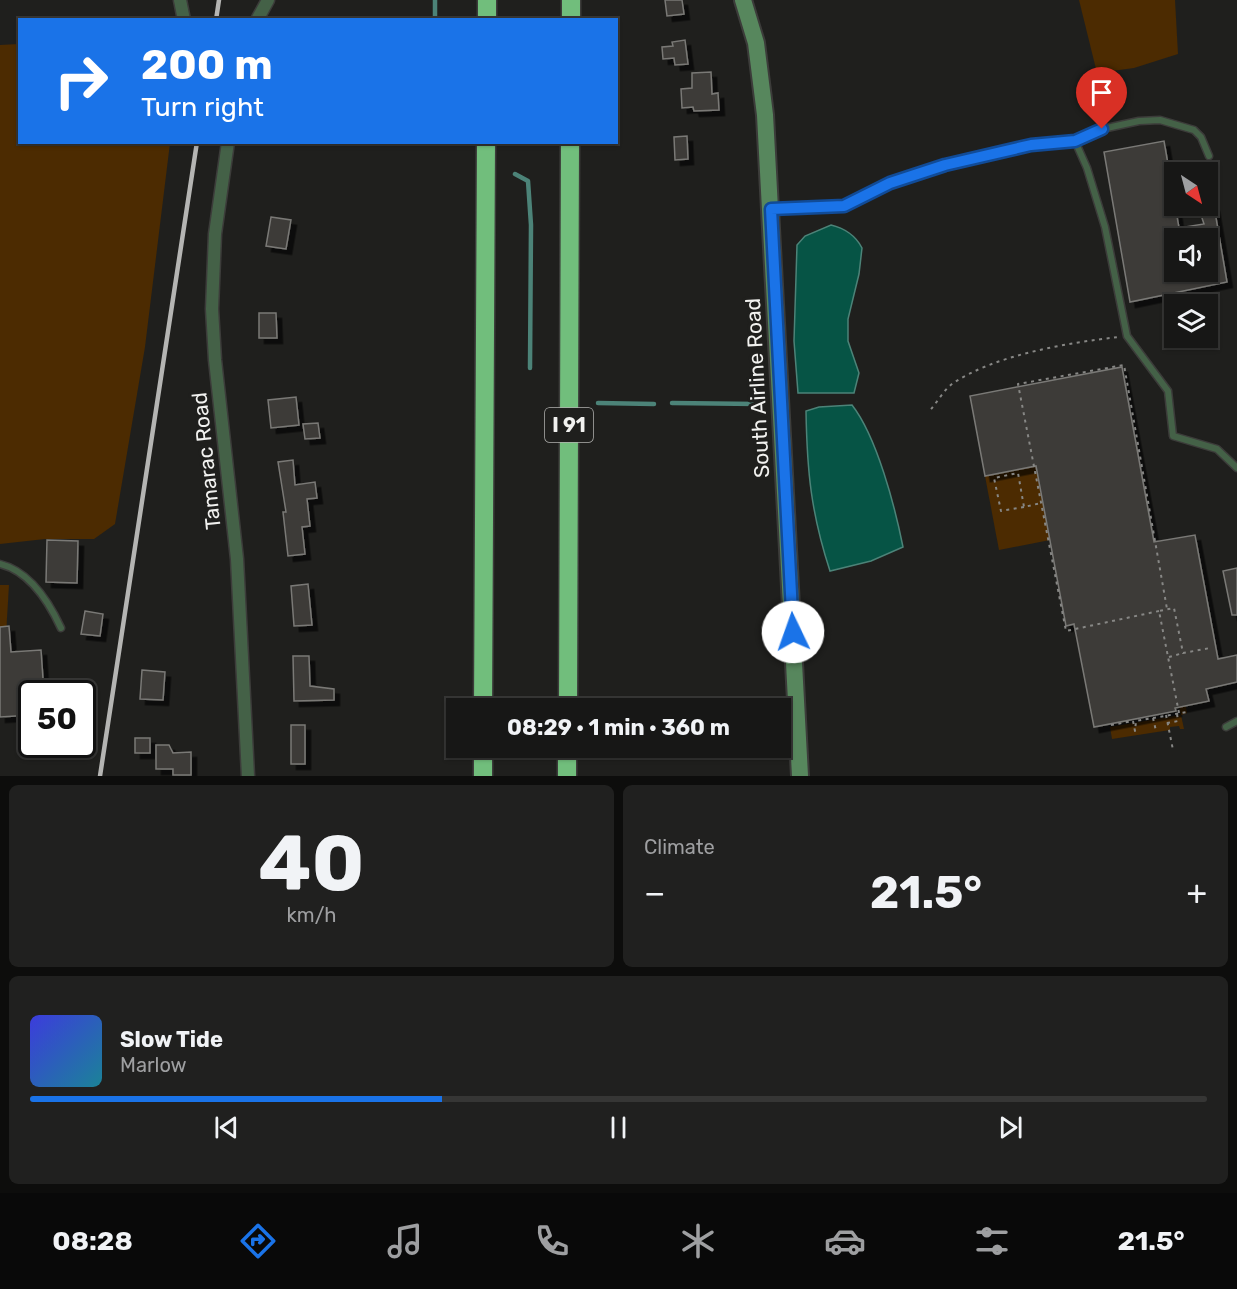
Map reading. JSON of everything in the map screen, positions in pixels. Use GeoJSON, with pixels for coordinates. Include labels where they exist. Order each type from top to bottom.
{"type":"FeatureCollection","features":[{"type":"Feature","properties":{"kind":"highway"},"geometry":{"type":"LineString","coordinates":[[487,0],[487,18]]}},
{"type":"Feature","properties":{"kind":"highway"},"geometry":{"type":"LineString","coordinates":[[571,0],[571,18]]}},
{"type":"Feature","properties":{"kind":"highway"},"geometry":{"type":"LineString","coordinates":[[483,698],[486,144]]}},
{"type":"Feature","properties":{"kind":"highway","name":"I 91"},"geometry":{"type":"LineString","coordinates":[[568,698],[570,144]]}},
{"type":"Feature","properties":{"kind":"highway"},"geometry":{"type":"LineString","coordinates":[[483,758],[483,776]]}},
{"type":"Feature","properties":{"kind":"highway"},"geometry":{"type":"LineString","coordinates":[[567,758],[567,776]]}},
{"type":"Feature","properties":{"kind":"main road","name":"South Airline Road"},"geometry":{"type":"LineString","coordinates":[[743,0],[756,43],[763,85],[800,776]]}},
{"type":"Feature","properties":{"kind":"street"},"geometry":{"type":"LineString","coordinates":[[180,0],[184,18]]}},
{"type":"Feature","properties":{"kind":"street"},"geometry":{"type":"LineString","coordinates":[[258,18],[268,0]]}},
{"type":"Feature","properties":{"kind":"street","name":"Tamarac Road"},"geometry":{"type":"LineString","coordinates":[[228,144],[214,234],[212,309],[215,360],[237,560],[248,776]]}},
{"type":"Feature","properties":{"kind":"lane"},"geometry":{"type":"LineString","coordinates":[[771,209],[844,206],[890,183],[945,165],[1031,145],[1075,141],[1102,129],[1139,121],[1160,120],[1194,130],[1209,156]]}},
{"type":"Feature","properties":{"kind":"lane"},"geometry":{"type":"LineString","coordinates":[[1075,141],[1088,168],[1105,227],[1127,336],[1168,391],[1173,436],[1217,449],[1237,468]]}},
{"type":"Feature","properties":{"kind":"lane"},"geometry":{"type":"LineString","coordinates":[[0,564],[13,567],[33,584],[54,613],[61,628]]}},
{"type":"Feature","properties":{"kind":"lane"},"geometry":{"type":"LineString","coordinates":[[1226,727],[1237,721]]}},
{"type":"Feature","properties":{"kind":"path"},"geometry":{"type":"LineString","coordinates":[[932,409],[950,385],[978,369],[1045,350],[1127,336]]}},
{"type":"Feature","properties":{"kind":"path"},"geometry":{"type":"LineString","coordinates":[[1167,609],[1124,365],[1018,384],[1065,631],[1174,608],[1184,654]]}},
{"type":"Feature","properties":{"kind":"path"},"geometry":{"type":"LineString","coordinates":[[1024,507],[1018,473],[994,478],[1001,511],[1024,507],[1041,503]]}},
{"type":"Feature","properties":{"kind":"path"},"geometry":{"type":"LineString","coordinates":[[1159,611],[1178,713],[1178,721],[1167,723]]}},
{"type":"Feature","properties":{"kind":"path"},"geometry":{"type":"LineString","coordinates":[[1168,657],[1210,648]]}},
{"type":"Feature","properties":{"kind":"path"},"geometry":{"type":"LineString","coordinates":[[1111,725],[1187,712]]}},
{"type":"Feature","properties":{"kind":"path"},"geometry":{"type":"LineString","coordinates":[[1166,715],[1173,750]]}},
{"type":"Feature","properties":{"kind":"path"},"geometry":{"type":"LineString","coordinates":[[1153,718],[1156,731]]}},
{"type":"Feature","properties":{"kind":"shaded area"},"geometry":{"type":"Polygon","coordinates":[[[1079,0],[1175,0],[1178,54],[1134,68],[1097,73],[1079,0]]]}},
{"type":"Feature","properties":{"kind":"shaded area"},"geometry":{"type":"Polygon","coordinates":[[[18,44],[18,144],[170,144],[145,347],[115,524],[94,539],[45,539],[0,544],[0,45],[18,44]]]}},
{"type":"Feature","properties":{"kind":"shaded area"},"geometry":{"type":"Polygon","coordinates":[[[831,225],[849,233],[862,248],[859,274],[848,319],[848,341],[859,373],[854,393],[798,393],[794,341],[797,245],[805,236],[831,225]]]}},
{"type":"Feature","properties":{"kind":"shaded area"},"geometry":{"type":"Polygon","coordinates":[[[852,405],[877,453],[890,493],[903,547],[871,561],[830,571],[818,530],[811,492],[806,411],[819,407],[852,405]]]}},
{"type":"Feature","properties":{"kind":"shaded area"},"geometry":{"type":"Polygon","coordinates":[[[1036,466],[1050,540],[999,550],[985,476],[1036,466]]]}},
{"type":"Feature","properties":{"kind":"shaded area"},"geometry":{"type":"Polygon","coordinates":[[[0,585],[9,585],[6,635],[0,637],[0,585]]]}},
{"type":"Feature","properties":{"kind":"shaded area"},"geometry":{"type":"Polygon","coordinates":[[[1178,663],[1187,713],[1181,715],[1171,665],[1178,663]]]}},
{"type":"Feature","properties":{"kind":"shaded area"},"geometry":{"type":"Polygon","coordinates":[[[1181,715],[1184,729],[1180,729],[1179,726],[1170,727],[1170,730],[1112,739],[1110,727],[1181,715]]]}},
{"type":"Feature","properties":{"kind":"building"},"geometry":{"type":"Polygon","coordinates":[[[665,0],[682,0],[684,14],[667,16],[665,0]]]}},
{"type":"Feature","properties":{"kind":"building"},"geometry":{"type":"Polygon","coordinates":[[[685,40],[688,64],[675,65],[674,58],[663,59],[662,47],[673,46],[672,42],[685,40]]]}},
{"type":"Feature","properties":{"kind":"building"},"geometry":{"type":"Polygon","coordinates":[[[711,72],[712,94],[718,93],[719,110],[694,111],[693,107],[682,108],[681,89],[692,88],[692,73],[711,72]]]}},
{"type":"Feature","properties":{"kind":"building"},"geometry":{"type":"Polygon","coordinates":[[[687,136],[688,159],[675,160],[674,137],[687,136]]]}},
{"type":"Feature","properties":{"kind":"building"},"geometry":{"type":"Polygon","coordinates":[[[1164,141],[1168,162],[1164,162],[1164,216],[1177,216],[1179,228],[1164,228],[1164,282],[1218,282],[1218,229],[1227,282],[1130,302],[1104,152],[1164,141]]]}},
{"type":"Feature","properties":{"kind":"building"},"geometry":{"type":"Polygon","coordinates":[[[1201,216],[1216,216],[1218,228],[1179,228],[1204,224],[1201,216]]]}},
{"type":"Feature","properties":{"kind":"building"},"geometry":{"type":"Polygon","coordinates":[[[271,217],[291,220],[286,249],[266,246],[271,217]]]}},
{"type":"Feature","properties":{"kind":"building"},"geometry":{"type":"Polygon","coordinates":[[[259,313],[276,313],[277,338],[259,338],[259,313]]]}},
{"type":"Feature","properties":{"kind":"building"},"geometry":{"type":"Polygon","coordinates":[[[1122,367],[1154,542],[1195,535],[1218,659],[1237,655],[1237,682],[1206,689],[1209,701],[1175,708],[1176,711],[1094,727],[1074,624],[1066,626],[1036,466],[985,476],[970,396],[1122,367]]]}},
{"type":"Feature","properties":{"kind":"building"},"geometry":{"type":"Polygon","coordinates":[[[296,397],[299,425],[271,428],[268,400],[296,397]]]}},
{"type":"Feature","properties":{"kind":"building"},"geometry":{"type":"Polygon","coordinates":[[[318,423],[320,438],[305,439],[303,424],[318,423]]]}},
{"type":"Feature","properties":{"kind":"building"},"geometry":{"type":"Polygon","coordinates":[[[293,460],[295,485],[315,482],[317,498],[307,499],[310,526],[302,527],[305,554],[288,556],[283,512],[286,512],[278,462],[293,460]]]}},
{"type":"Feature","properties":{"kind":"building"},"geometry":{"type":"Polygon","coordinates":[[[47,540],[78,541],[77,583],[46,582],[47,540]]]}},
{"type":"Feature","properties":{"kind":"building"},"geometry":{"type":"Polygon","coordinates":[[[1237,568],[1237,615],[1232,615],[1223,571],[1237,568]]]}},
{"type":"Feature","properties":{"kind":"building"},"geometry":{"type":"Polygon","coordinates":[[[308,584],[312,625],[294,626],[291,586],[308,584]]]}},
{"type":"Feature","properties":{"kind":"building"},"geometry":{"type":"Polygon","coordinates":[[[85,611],[103,614],[100,636],[81,634],[85,611]]]}},
{"type":"Feature","properties":{"kind":"building"},"geometry":{"type":"Polygon","coordinates":[[[9,626],[11,652],[41,650],[43,680],[18,680],[18,716],[0,717],[0,627],[9,626]]]}},
{"type":"Feature","properties":{"kind":"building"},"geometry":{"type":"Polygon","coordinates":[[[293,656],[309,656],[310,686],[334,689],[334,700],[294,701],[293,656]]]}},
{"type":"Feature","properties":{"kind":"building"},"geometry":{"type":"Polygon","coordinates":[[[142,670],[165,672],[163,700],[140,699],[142,670]]]}},
{"type":"Feature","properties":{"kind":"building"},"geometry":{"type":"Polygon","coordinates":[[[291,725],[305,725],[305,764],[291,764],[291,725]]]}},
{"type":"Feature","properties":{"kind":"building"},"geometry":{"type":"Polygon","coordinates":[[[135,738],[150,738],[150,753],[135,753],[135,738]]]}},
{"type":"Feature","properties":{"kind":"building"},"geometry":{"type":"Polygon","coordinates":[[[156,745],[169,745],[173,753],[191,752],[191,775],[173,775],[173,769],[156,769],[156,745]]]}},
{"type":"Feature","properties":{"kind":"waterway"},"geometry":{"type":"LineString","coordinates":[[435,0],[435,18]]}},
{"type":"Feature","properties":{"kind":"waterway"},"geometry":{"type":"LineString","coordinates":[[515,174],[528,181],[531,225],[530,368]]}},
{"type":"Feature","properties":{"kind":"waterway"},"geometry":{"type":"LineString","coordinates":[[598,403],[654,404]]}},
{"type":"Feature","properties":{"kind":"waterway"},"geometry":{"type":"LineString","coordinates":[[672,403],[757,404]]}},
{"type":"Feature","properties":{"kind":"railway"},"geometry":{"type":"LineString","coordinates":[[216,18],[219,0]]}},
{"type":"Feature","properties":{"kind":"railway"},"geometry":{"type":"LineString","coordinates":[[100,776],[197,144]]}},
{"type":"Feature","properties":{"kind":"route"},"geometry":{"type":"LineString","coordinates":[[793,632],[771,209],[844,206],[890,183],[945,165],[1031,145],[1075,141],[1102,129]]}}]}
